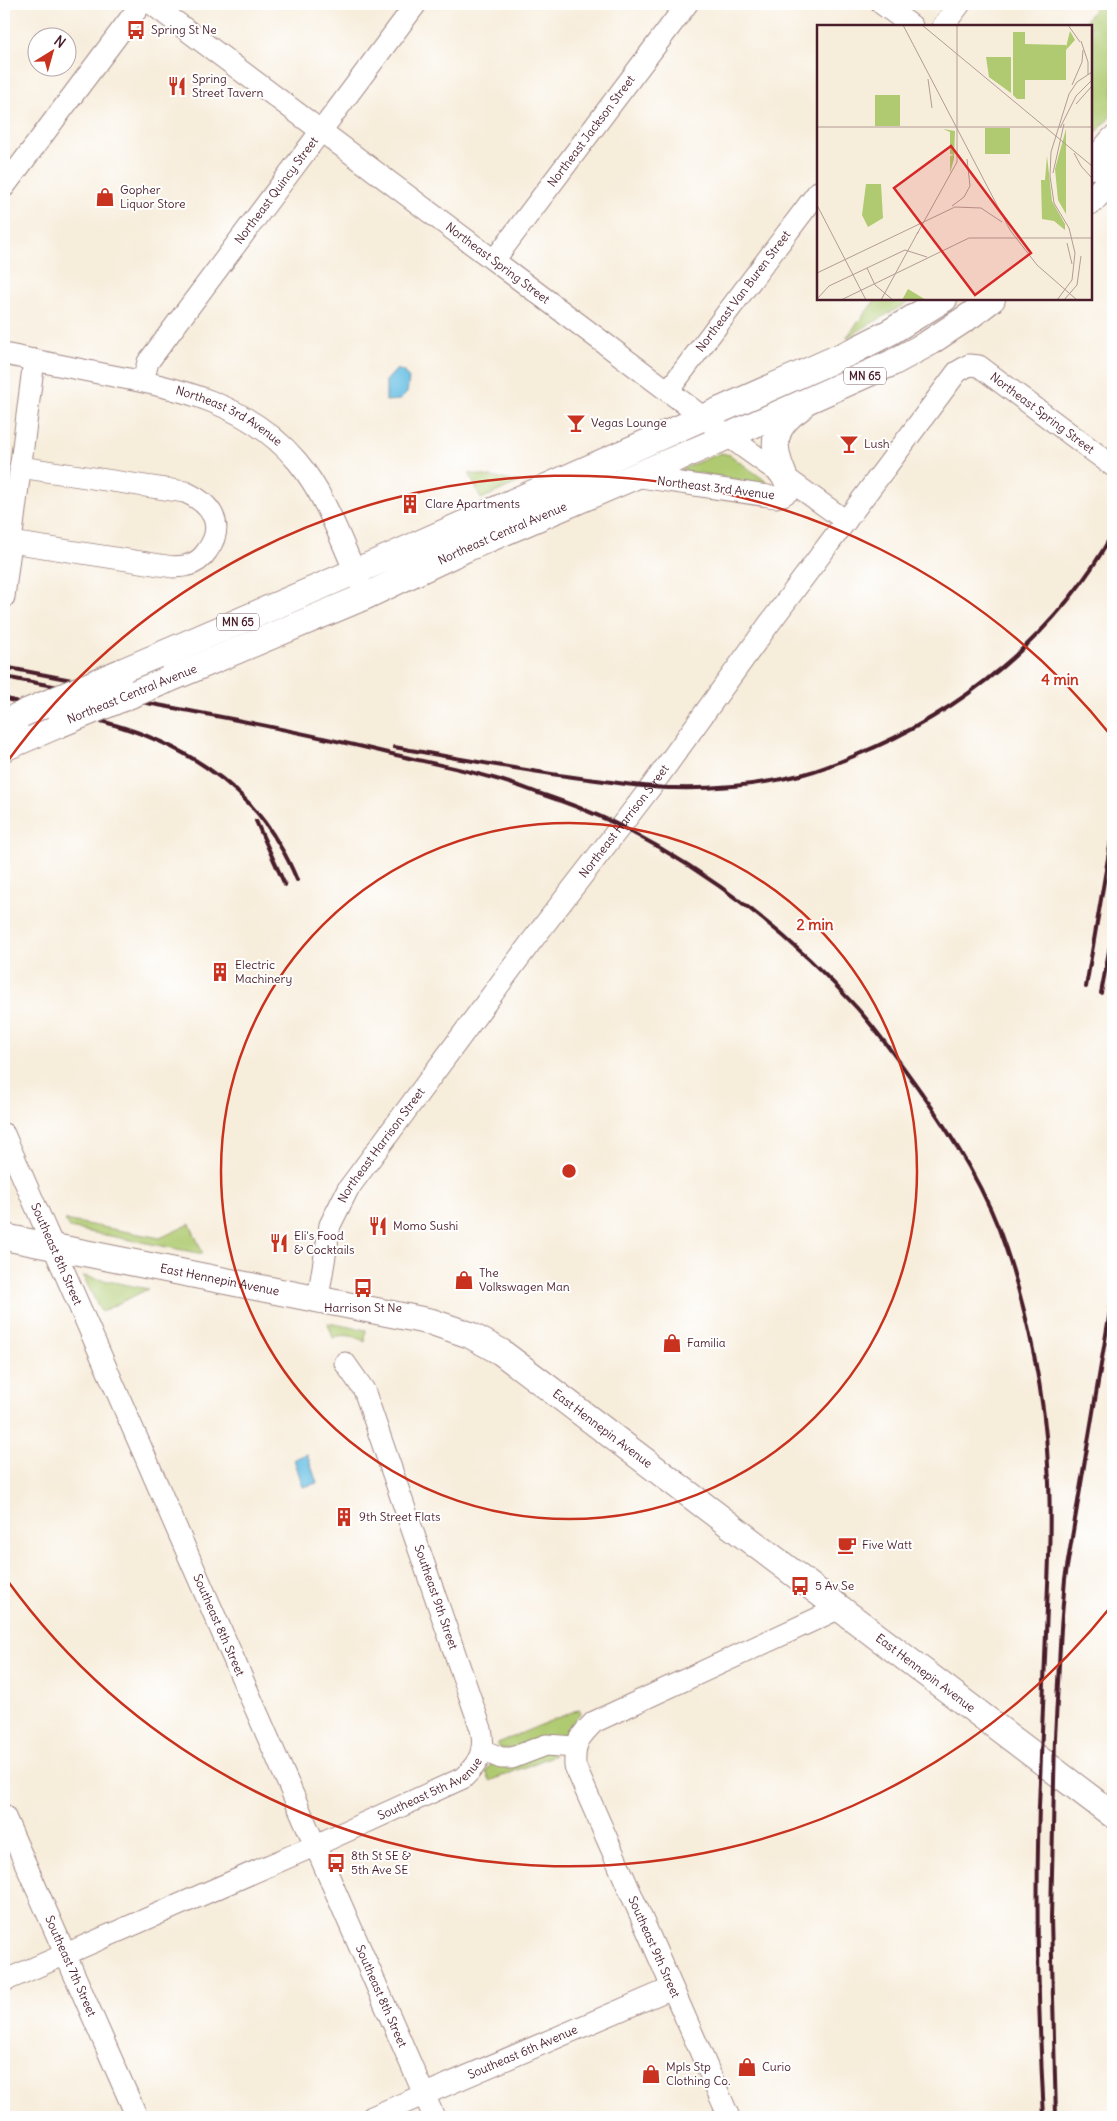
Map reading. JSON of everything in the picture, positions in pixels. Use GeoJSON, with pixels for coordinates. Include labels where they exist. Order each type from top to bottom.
{"type":"FeatureCollection","features":[{"type":"Feature","properties":{"kind":"main road"},"geometry":{"type":"LineString","coordinates":[[1092,198],[1113,140]]}},
{"type":"Feature","properties":{"kind":"main road","name":"Northeast Central Avenue"},"geometry":{"type":"LineString","coordinates":[[13,719],[354,572],[853,351],[890,332],[942,300]]}},
{"type":"Feature","properties":{"kind":"main road","name":"Northeast Central Avenue"},"geometry":{"type":"LineString","coordinates":[[4,748],[366,596],[465,549],[815,398],[892,363],[927,344],[991,300]]}},
{"type":"Feature","properties":{"kind":"main road"},"geometry":{"type":"LineString","coordinates":[[790,481],[777,460],[777,432],[783,422],[815,398]]}},
{"type":"Feature","properties":{"kind":"main road","name":"East Hennepin Avenue"},"geometry":{"type":"LineString","coordinates":[[4,1237],[318,1298],[450,1326],[470,1335],[501,1352],[1113,1815]]}},
{"type":"Feature","properties":{"kind":"street"},"geometry":{"type":"LineString","coordinates":[[4,187],[141,4]]}},
{"type":"Feature","properties":{"kind":"street","name":"Northeast Spring Street"},"geometry":{"type":"LineString","coordinates":[[152,4],[495,259],[728,436],[846,521]]}},
{"type":"Feature","properties":{"kind":"street","name":"Northeast Quincy Street"},"geometry":{"type":"LineString","coordinates":[[143,381],[148,362],[416,4]]}},
{"type":"Feature","properties":{"kind":"street","name":"Northeast Jackson Street"},"geometry":{"type":"LineString","coordinates":[[495,259],[687,4]]}},
{"type":"Feature","properties":{"kind":"street"},"geometry":{"type":"LineString","coordinates":[[882,4],[911,25]]}},
{"type":"Feature","properties":{"kind":"street"},"geometry":{"type":"LineString","coordinates":[[944,25],[960,4]]}},
{"type":"Feature","properties":{"kind":"street","name":"Northeast Van Buren Street"},"geometry":{"type":"LineString","coordinates":[[668,391],[817,193]]}},
{"type":"Feature","properties":{"kind":"street","name":"Northeast 3rd Avenue"},"geometry":{"type":"LineString","coordinates":[[4,354],[143,381],[199,396],[224,406],[264,429],[297,462],[311,482],[327,511],[366,596]]}},
{"type":"Feature","properties":{"kind":"street"},"geometry":{"type":"LineString","coordinates":[[4,597],[34,360]]}},
{"type":"Feature","properties":{"kind":"street","name":"Northeast Spring Street"},"geometry":{"type":"LineString","coordinates":[[969,365],[979,366],[1113,466]]}},
{"type":"Feature","properties":{"kind":"street","name":"Northeast Harrison Street"},"geometry":{"type":"LineString","coordinates":[[318,1298],[330,1225],[348,1189],[526,948],[651,787],[769,624],[957,372],[969,365]]}},
{"type":"Feature","properties":{"kind":"street"},"geometry":{"type":"LineString","coordinates":[[11,542],[172,567],[190,565],[203,557],[213,543],[217,530],[213,513],[198,498],[185,492],[20,467]]}},
{"type":"Feature","properties":{"kind":"street","name":"Northeast 3rd Avenue"},"geometry":{"type":"LineString","coordinates":[[634,476],[774,497],[783,495],[790,481]]}},
{"type":"Feature","properties":{"kind":"street","name":"Southeast 8th Street"},"geometry":{"type":"LineString","coordinates":[[4,1134],[434,2117]]}},
{"type":"Feature","properties":{"kind":"street","name":"Southeast 9th Street"},"geometry":{"type":"LineString","coordinates":[[345,1363],[364,1390],[481,1729],[484,1743],[482,1750]]}},
{"type":"Feature","properties":{"kind":"street"},"geometry":{"type":"LineString","coordinates":[[575,1747],[581,1736],[594,1722],[840,1608]]}},
{"type":"Feature","properties":{"kind":"street","name":"Southeast 5th Avenue"},"geometry":{"type":"LineString","coordinates":[[4,1981],[314,1846],[463,1778],[477,1765],[482,1750],[501,1758],[512,1758],[546,1745],[575,1747]]}},
{"type":"Feature","properties":{"kind":"street","name":"Southeast 9th Street"},"geometry":{"type":"LineString","coordinates":[[575,1747],[575,1766],[729,2117]]}},
{"type":"Feature","properties":{"kind":"street","name":"Southeast 7th Street"},"geometry":{"type":"LineString","coordinates":[[4,1815],[137,2117]]}},
{"type":"Feature","properties":{"kind":"street","name":"Southeast 6th Avenue"},"geometry":{"type":"LineString","coordinates":[[372,2117],[672,1988]]}},
{"type":"Feature","properties":{"kind":"green space"},"geometry":{"type":"Polygon","coordinates":[[[1098,4],[1113,4],[1113,114],[1092,137],[1092,25],[1083,25],[1098,4]]]}},
{"type":"Feature","properties":{"kind":"green space"},"geometry":{"type":"Polygon","coordinates":[[[875,300],[912,300],[846,338],[875,300]]]}},
{"type":"Feature","properties":{"kind":"green space"},"geometry":{"type":"Polygon","coordinates":[[[721,453],[730,455],[767,482],[765,484],[679,470],[721,453]]]}},
{"type":"Feature","properties":{"kind":"green space"},"geometry":{"type":"Polygon","coordinates":[[[469,473],[519,482],[481,499],[469,473]]]}},
{"type":"Feature","properties":{"kind":"green space"},"geometry":{"type":"Polygon","coordinates":[[[65,1220],[160,1238],[190,1224],[203,1254],[69,1228],[65,1220]]]}},
{"type":"Feature","properties":{"kind":"green space"},"geometry":{"type":"Polygon","coordinates":[[[83,1276],[148,1289],[101,1312],[83,1276]]]}},
{"type":"Feature","properties":{"kind":"green space"},"geometry":{"type":"Polygon","coordinates":[[[328,1323],[366,1330],[365,1342],[349,1336],[333,1338],[328,1323]]]}},
{"type":"Feature","properties":{"kind":"green space"},"geometry":{"type":"Polygon","coordinates":[[[579,1709],[580,1713],[565,1732],[565,1737],[523,1750],[498,1748],[498,1743],[579,1709]]]}},
{"type":"Feature","properties":{"kind":"green space"},"geometry":{"type":"Polygon","coordinates":[[[547,1749],[555,1755],[490,1781],[486,1772],[491,1764],[547,1749]]]}},
{"type":"Feature","properties":{"kind":"water"},"geometry":{"type":"Polygon","coordinates":[[[397,369],[404,372],[409,379],[407,393],[400,400],[386,401],[386,381],[397,369]]]}},
{"type":"Feature","properties":{"kind":"water"},"geometry":{"type":"Polygon","coordinates":[[[307,1454],[317,1483],[303,1487],[294,1459],[307,1454]]]}},
{"type":"Feature","properties":{"kind":"railway"},"geometry":{"type":"LineString","coordinates":[[394,747],[546,773],[664,788],[737,786],[814,771],[894,738],[932,717],[1003,667],[1035,637],[1064,605],[1090,570],[1113,533]]}},
{"type":"Feature","properties":{"kind":"railway"},"geometry":{"type":"LineString","coordinates":[[4,667],[108,687],[131,695]]}},
{"type":"Feature","properties":{"kind":"railway"},"geometry":{"type":"LineString","coordinates":[[4,677],[347,743],[486,776],[594,814],[658,847],[720,886],[749,908],[806,956],[832,981],[857,1008],[906,1071],[958,1148],[980,1187],[999,1228],[1014,1274],[1028,1328],[1043,1411],[1048,1465],[1050,1528],[1038,1823],[1037,1907],[1044,2117]]}},
{"type":"Feature","properties":{"kind":"railway"},"geometry":{"type":"LineString","coordinates":[[4,698],[134,731],[159,741],[206,767],[248,802],[265,823],[285,854],[297,880]]}},
{"type":"Feature","properties":{"kind":"railway"},"geometry":{"type":"LineString","coordinates":[[256,821],[285,885]]}},
{"type":"Feature","properties":{"kind":"railway"},"geometry":{"type":"LineString","coordinates":[[1086,987],[1113,829]]}},
{"type":"Feature","properties":{"kind":"railway"},"geometry":{"type":"LineString","coordinates":[[1101,993],[1113,930]]}},
{"type":"Feature","properties":{"kind":"railway"},"geometry":{"type":"LineString","coordinates":[[1056,2117],[1051,1918],[1055,1737],[1061,1628],[1065,1579],[1113,1293]]}},
{"type":"Feature","properties":{"kind":"place","name":"Spring St Ne"},"geometry":{"type":"Point","coordinates":[136,30]}},
{"type":"Feature","properties":{"kind":"place","name":"Spring Street Tavern"},"geometry":{"type":"Point","coordinates":[177,86]}},
{"type":"Feature","properties":{"kind":"place","name":"Gopher Liquor Store"},"geometry":{"type":"Point","coordinates":[105,197]}},
{"type":"Feature","properties":{"kind":"place","name":"Vegas Lounge"},"geometry":{"type":"Point","coordinates":[576,423]}},
{"type":"Feature","properties":{"kind":"place","name":"Lush"},"geometry":{"type":"Point","coordinates":[849,444]}},
{"type":"Feature","properties":{"kind":"place","name":"Clare Apartments"},"geometry":{"type":"Point","coordinates":[410,504]}},
{"type":"Feature","properties":{"kind":"place","name":"Electric Machinery"},"geometry":{"type":"Point","coordinates":[220,972]}},
{"type":"Feature","properties":{"kind":"place","name":"Momo Sushi"},"geometry":{"type":"Point","coordinates":[378,1226]}},
{"type":"Feature","properties":{"kind":"place","name":"Eli's Food & Cocktails"},"geometry":{"type":"Point","coordinates":[279,1243]}},
{"type":"Feature","properties":{"kind":"place","name":"The Volkswagen Man"},"geometry":{"type":"Point","coordinates":[464,1280]}},
{"type":"Feature","properties":{"kind":"place","name":"Harrison St Ne"},"geometry":{"type":"Point","coordinates":[363,1288]}},
{"type":"Feature","properties":{"kind":"place","name":"Familia"},"geometry":{"type":"Point","coordinates":[672,1343]}},
{"type":"Feature","properties":{"kind":"place","name":"9th Street Flats"},"geometry":{"type":"Point","coordinates":[344,1517]}},
{"type":"Feature","properties":{"kind":"place","name":"Five Watt"},"geometry":{"type":"Point","coordinates":[847,1545]}},
{"type":"Feature","properties":{"kind":"place","name":"5 Av Se"},"geometry":{"type":"Point","coordinates":[800,1586]}},
{"type":"Feature","properties":{"kind":"place","name":"8th St SE & 5th Ave SE"},"geometry":{"type":"Point","coordinates":[336,1863]}},
{"type":"Feature","properties":{"kind":"place","name":"Curio"},"geometry":{"type":"Point","coordinates":[747,2067]}},
{"type":"Feature","properties":{"kind":"place","name":"Mpls Stp Clothing Co."},"geometry":{"type":"Point","coordinates":[651,2074]}}]}
